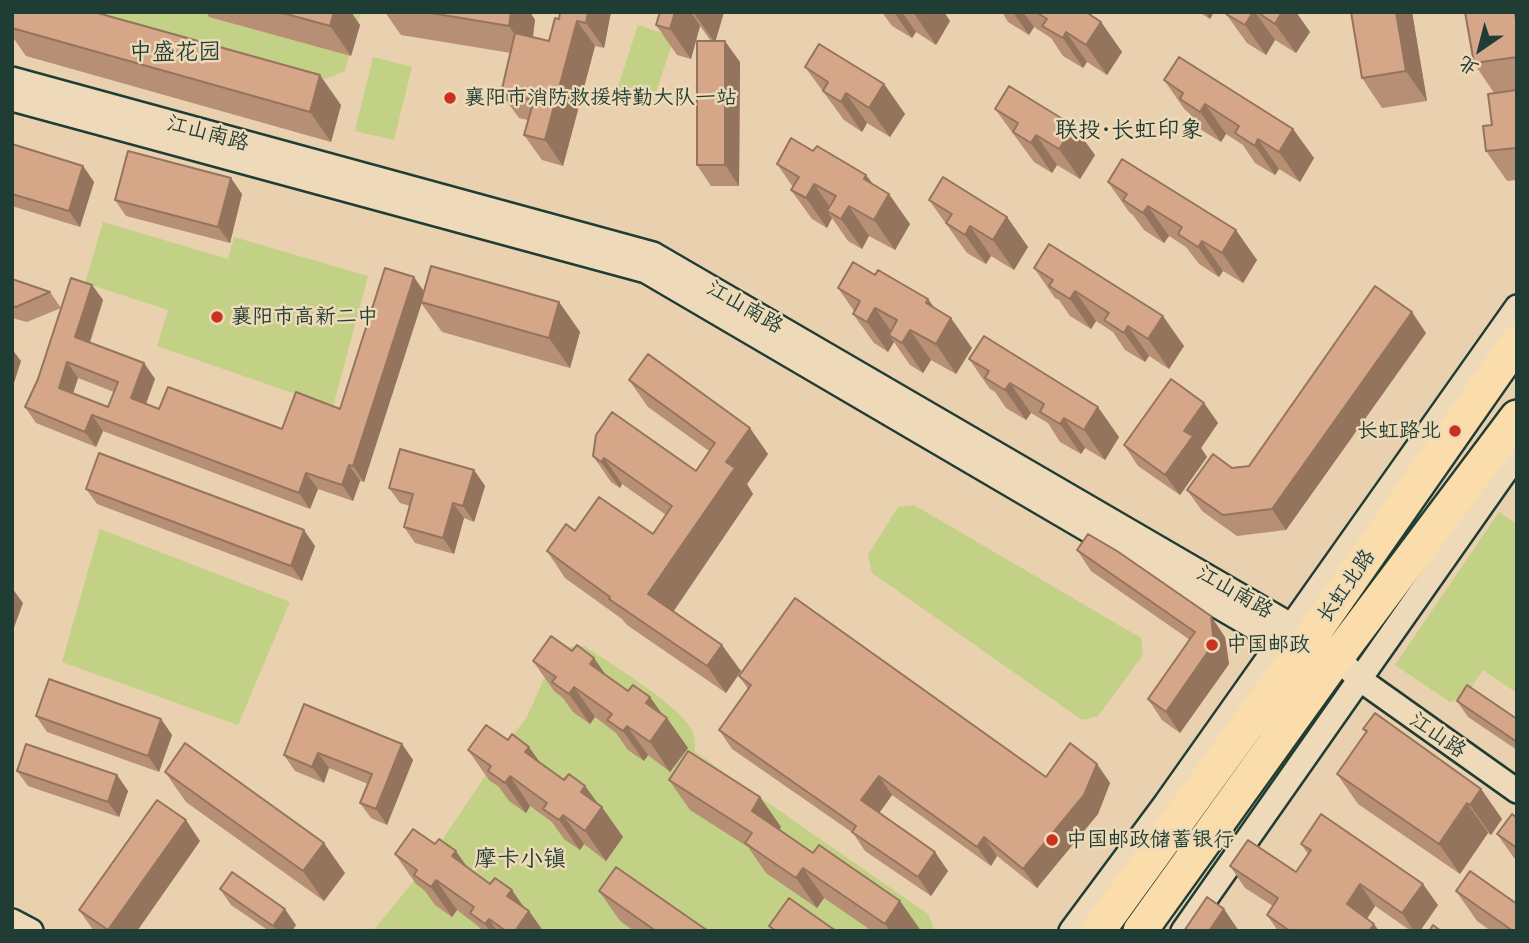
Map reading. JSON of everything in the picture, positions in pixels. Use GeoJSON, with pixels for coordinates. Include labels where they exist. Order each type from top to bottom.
{"type":"FeatureCollection","features":[{"type":"Feature","properties":{"kind":"highway","name":"长虹北路"},"geometry":{"type":"LineString","coordinates":[[1098,931],[1294,639],[1517,342]]}},
{"type":"Feature","properties":{"kind":"highway","name":"长虹北路"},"geometry":{"type":"LineString","coordinates":[[1140,931],[1340,670],[1517,417]]}},
{"type":"Feature","properties":{"kind":"street","name":"江山南路"},"geometry":{"type":"LineString","coordinates":[[12,79],[653,254],[1294,639],[1340,670]]}},
{"type":"Feature","properties":{"kind":"street","name":"江山南路"},"geometry":{"type":"LineString","coordinates":[[12,99],[646,271],[1294,639]]}},
{"type":"Feature","properties":{"kind":"street"},"geometry":{"type":"LineString","coordinates":[[1071,931],[1166,803],[1294,639],[1517,307]]}},
{"type":"Feature","properties":{"kind":"street"},"geometry":{"type":"LineString","coordinates":[[1183,931],[1340,670],[1517,455]]}},
{"type":"Feature","properties":{"kind":"street","name":"江山路"},"geometry":{"type":"LineString","coordinates":[[1340,670],[1517,791]]}},
{"type":"Feature","properties":{"kind":"street"},"geometry":{"type":"LineString","coordinates":[[12,921],[31,931]]}},
{"type":"Feature","properties":{"kind":"green space"},"geometry":{"type":"Polygon","coordinates":[[[72,12],[361,12],[345,71],[326,79],[308,81],[72,12]]]}},
{"type":"Feature","properties":{"kind":"green space"},"geometry":{"type":"Polygon","coordinates":[[[638,25],[674,37],[652,105],[616,93],[638,25]]]}},
{"type":"Feature","properties":{"kind":"green space"},"geometry":{"type":"Polygon","coordinates":[[[373,57],[412,67],[394,140],[355,131],[373,57]]]}},
{"type":"Feature","properties":{"kind":"green space"},"geometry":{"type":"Polygon","coordinates":[[[103,222],[228,259],[234,237],[368,276],[333,407],[157,346],[168,310],[85,283],[103,222]]]}},
{"type":"Feature","properties":{"kind":"green space"},"geometry":{"type":"Polygon","coordinates":[[[914,505],[1141,638],[1143,655],[1098,716],[1082,720],[872,573],[868,555],[898,507],[914,505]]]}},
{"type":"Feature","properties":{"kind":"green space"},"geometry":{"type":"Polygon","coordinates":[[[1499,512],[1517,524],[1517,693],[1483,670],[1465,697],[1450,702],[1395,665],[1499,512]]]}},
{"type":"Feature","properties":{"kind":"green space"},"geometry":{"type":"Polygon","coordinates":[[[100,529],[290,602],[238,725],[62,662],[100,529]]]}},
{"type":"Feature","properties":{"kind":"green space"},"geometry":{"type":"Polygon","coordinates":[[[584,646],[646,687],[677,713],[694,735],[695,752],[928,914],[935,931],[373,931],[418,876],[527,717],[550,665],[565,647],[584,646]]]}},
{"type":"Feature","properties":{"kind":"building"},"geometry":{"type":"Polygon","coordinates":[[[12,12],[94,12],[320,75],[310,112],[12,28],[12,12]]]}},
{"type":"Feature","properties":{"kind":"building"},"geometry":{"type":"Polygon","coordinates":[[[279,12],[334,12],[330,26],[279,12]]]}},
{"type":"Feature","properties":{"kind":"building"},"geometry":{"type":"Polygon","coordinates":[[[425,12],[511,12],[509,26],[425,12]]]}},
{"type":"Feature","properties":{"kind":"building"},"geometry":{"type":"Polygon","coordinates":[[[560,12],[588,12],[586,23],[577,21],[545,140],[524,135],[534,100],[501,93],[515,33],[549,41],[555,18],[559,19],[560,12]]]}},
{"type":"Feature","properties":{"kind":"building"},"geometry":{"type":"Polygon","coordinates":[[[660,12],[675,12],[670,29],[656,25],[660,12]]]}},
{"type":"Feature","properties":{"kind":"building"},"geometry":{"type":"Polygon","coordinates":[[[1036,12],[1086,12],[1101,22],[1086,45],[1066,32],[1063,38],[1042,26],[1047,19],[1036,12]]]}},
{"type":"Feature","properties":{"kind":"building"},"geometry":{"type":"Polygon","coordinates":[[[1253,12],[1245,25],[1226,14],[1253,12]]]}},
{"type":"Feature","properties":{"kind":"building"},"geometry":{"type":"Polygon","coordinates":[[[1257,12],[1282,12],[1275,24],[1257,12]]]}},
{"type":"Feature","properties":{"kind":"building"},"geometry":{"type":"Polygon","coordinates":[[[1351,12],[1396,12],[1406,71],[1362,78],[1351,12]]]}},
{"type":"Feature","properties":{"kind":"building"},"geometry":{"type":"Polygon","coordinates":[[[1465,12],[1517,12],[1517,57],[1474,63],[1465,12]]]}},
{"type":"Feature","properties":{"kind":"building"},"geometry":{"type":"Polygon","coordinates":[[[697,41],[725,41],[725,165],[697,165],[697,41]]]}},
{"type":"Feature","properties":{"kind":"building"},"geometry":{"type":"Polygon","coordinates":[[[819,44],[884,84],[869,108],[846,93],[841,102],[823,91],[828,82],[805,67],[819,44]]]}},
{"type":"Feature","properties":{"kind":"building"},"geometry":{"type":"Polygon","coordinates":[[[1179,57],[1293,129],[1279,152],[1258,139],[1255,146],[1235,133],[1239,126],[1205,104],[1200,112],[1180,99],[1183,93],[1164,80],[1179,57]]]}},
{"type":"Feature","properties":{"kind":"building"},"geometry":{"type":"Polygon","coordinates":[[[1009,86],[1074,126],[1059,149],[1036,135],[1031,143],[1013,132],[1018,123],[995,109],[1009,86]]]}},
{"type":"Feature","properties":{"kind":"building"},"geometry":{"type":"Polygon","coordinates":[[[1517,90],[1517,148],[1486,151],[1483,126],[1492,125],[1488,94],[1517,90]]]}},
{"type":"Feature","properties":{"kind":"building"},"geometry":{"type":"Polygon","coordinates":[[[791,138],[813,151],[817,146],[866,175],[864,179],[889,194],[874,220],[849,206],[841,219],[827,211],[836,196],[814,184],[806,198],[791,190],[799,177],[777,164],[791,138]]]}},
{"type":"Feature","properties":{"kind":"building"},"geometry":{"type":"Polygon","coordinates":[[[12,144],[83,166],[69,211],[12,194],[12,144]]]}},
{"type":"Feature","properties":{"kind":"building"},"geometry":{"type":"Polygon","coordinates":[[[128,151],[231,178],[218,227],[115,200],[128,151]]]}},
{"type":"Feature","properties":{"kind":"building"},"geometry":{"type":"Polygon","coordinates":[[[1122,159],[1236,230],[1222,253],[1202,241],[1198,247],[1178,234],[1182,227],[1148,206],[1143,213],[1123,200],[1127,194],[1108,182],[1122,159]]]}},
{"type":"Feature","properties":{"kind":"building"},"geometry":{"type":"Polygon","coordinates":[[[943,177],[1007,217],[993,240],[970,226],[965,235],[946,223],[952,214],[929,200],[943,177]]]}},
{"type":"Feature","properties":{"kind":"building"},"geometry":{"type":"Polygon","coordinates":[[[1049,244],[1163,316],[1148,339],[1128,326],[1124,333],[1104,320],[1109,313],[1075,291],[1070,299],[1049,286],[1053,280],[1034,268],[1049,244]]]}},
{"type":"Feature","properties":{"kind":"building"},"geometry":{"type":"Polygon","coordinates":[[[853,262],[875,275],[878,270],[928,299],[926,303],[951,318],[936,344],[910,330],[902,343],[889,335],[897,320],[875,308],[867,322],[853,314],[860,301],[838,288],[853,262]]]}},
{"type":"Feature","properties":{"kind":"building"},"geometry":{"type":"Polygon","coordinates":[[[431,266],[559,302],[549,338],[421,302],[431,266]]]}},
{"type":"Feature","properties":{"kind":"building"},"geometry":{"type":"Polygon","coordinates":[[[385,268],[414,277],[353,466],[349,465],[342,485],[306,473],[299,493],[92,415],[85,432],[25,407],[38,379],[71,278],[92,285],[75,337],[144,363],[131,398],[159,409],[168,387],[282,429],[296,392],[340,409],[385,268]],[[67,362],[59,388],[108,407],[118,382],[67,362]]]}},
{"type":"Feature","properties":{"kind":"building"},"geometry":{"type":"Polygon","coordinates":[[[12,279],[50,292],[16,307],[12,306],[12,279]]]}},
{"type":"Feature","properties":{"kind":"building"},"geometry":{"type":"Polygon","coordinates":[[[1375,286],[1412,312],[1272,509],[1223,515],[1187,490],[1213,454],[1232,468],[1249,466],[1375,286]]]}},
{"type":"Feature","properties":{"kind":"building"},"geometry":{"type":"Polygon","coordinates":[[[984,336],[1098,407],[1084,430],[1064,418],[1060,424],[1040,412],[1044,404],[1010,383],[1005,390],[985,378],[989,371],[969,359],[984,336]]]}},
{"type":"Feature","properties":{"kind":"building"},"geometry":{"type":"Polygon","coordinates":[[[648,354],[750,428],[726,462],[735,468],[648,594],[722,645],[707,666],[609,599],[610,597],[547,551],[566,524],[575,531],[599,497],[653,534],[672,506],[604,458],[601,462],[593,456],[596,435],[612,412],[696,471],[715,443],[629,380],[648,354]]]}},
{"type":"Feature","properties":{"kind":"building"},"geometry":{"type":"Polygon","coordinates":[[[1171,379],[1204,403],[1184,431],[1193,436],[1165,475],[1124,445],[1171,379]]]}},
{"type":"Feature","properties":{"kind":"building"},"geometry":{"type":"Polygon","coordinates":[[[400,449],[474,470],[463,506],[453,503],[443,538],[404,527],[413,494],[389,488],[400,449]]]}},
{"type":"Feature","properties":{"kind":"building"},"geometry":{"type":"Polygon","coordinates":[[[99,453],[304,530],[291,566],[86,489],[99,453]]]}},
{"type":"Feature","properties":{"kind":"building"},"geometry":{"type":"Polygon","coordinates":[[[1088,534],[1211,616],[1214,643],[1166,712],[1148,699],[1195,632],[1077,550],[1088,534]]]}},
{"type":"Feature","properties":{"kind":"building"},"geometry":{"type":"Polygon","coordinates":[[[795,598],[1046,777],[1070,743],[1097,764],[1084,795],[1023,869],[984,837],[977,847],[879,776],[861,800],[935,852],[918,877],[852,832],[856,826],[719,730],[751,685],[739,676],[795,598]]]}},
{"type":"Feature","properties":{"kind":"building"},"geometry":{"type":"Polygon","coordinates":[[[551,636],[572,651],[577,645],[594,658],[590,664],[628,691],[633,685],[650,697],[646,703],[667,718],[650,742],[627,726],[623,731],[607,720],[612,714],[574,687],[569,694],[552,682],[556,677],[533,661],[551,636]]]}},
{"type":"Feature","properties":{"kind":"building"},"geometry":{"type":"Polygon","coordinates":[[[49,679],[161,719],[148,756],[36,716],[49,679]]]}},
{"type":"Feature","properties":{"kind":"building"},"geometry":{"type":"Polygon","coordinates":[[[1467,685],[1517,719],[1517,742],[1457,701],[1467,685]]]}},
{"type":"Feature","properties":{"kind":"building"},"geometry":{"type":"Polygon","coordinates":[[[304,704],[402,744],[376,809],[360,803],[372,774],[318,753],[312,767],[284,755],[304,704]]]}},
{"type":"Feature","properties":{"kind":"building"},"geometry":{"type":"Polygon","coordinates":[[[1375,713],[1481,789],[1470,805],[1467,803],[1439,844],[1337,774],[1367,731],[1363,729],[1375,713]]]}},
{"type":"Feature","properties":{"kind":"building"},"geometry":{"type":"Polygon","coordinates":[[[486,725],[508,740],[512,734],[529,747],[525,752],[564,780],[569,774],[585,786],[581,792],[602,807],[585,831],[563,815],[559,820],[543,809],[547,803],[510,776],[505,783],[488,771],[491,766],[468,750],[486,725]]]}},
{"type":"Feature","properties":{"kind":"building"},"geometry":{"type":"Polygon","coordinates":[[[185,743],[324,843],[303,871],[165,772],[185,743]]]}},
{"type":"Feature","properties":{"kind":"building"},"geometry":{"type":"Polygon","coordinates":[[[26,744],[117,775],[108,802],[17,771],[26,744]]]}},
{"type":"Feature","properties":{"kind":"building"},"geometry":{"type":"Polygon","coordinates":[[[688,751],[760,797],[752,811],[813,853],[819,845],[900,901],[885,924],[803,868],[796,878],[745,843],[752,833],[669,780],[688,751]]]}},
{"type":"Feature","properties":{"kind":"building"},"geometry":{"type":"Polygon","coordinates":[[[157,800],[186,820],[108,930],[79,910],[157,800]]]}},
{"type":"Feature","properties":{"kind":"building"},"geometry":{"type":"Polygon","coordinates":[[[1321,814],[1423,884],[1402,913],[1360,884],[1347,904],[1374,924],[1369,931],[1290,931],[1267,915],[1278,898],[1230,866],[1248,840],[1296,872],[1311,850],[1301,844],[1321,814]]]}},
{"type":"Feature","properties":{"kind":"building"},"geometry":{"type":"Polygon","coordinates":[[[1512,814],[1517,818],[1517,848],[1497,834],[1512,814]]]}},
{"type":"Feature","properties":{"kind":"building"},"geometry":{"type":"Polygon","coordinates":[[[413,829],[435,844],[439,839],[456,851],[452,856],[490,884],[495,878],[512,890],[507,896],[529,911],[515,931],[506,931],[489,919],[485,924],[470,913],[474,907],[436,880],[431,887],[414,875],[417,870],[395,854],[413,829]]]}},
{"type":"Feature","properties":{"kind":"building"},"geometry":{"type":"Polygon","coordinates":[[[616,867],[708,931],[656,931],[599,891],[616,867]]]}},
{"type":"Feature","properties":{"kind":"building"},"geometry":{"type":"Polygon","coordinates":[[[1470,871],[1517,904],[1517,931],[1513,931],[1456,891],[1470,871]]]}},
{"type":"Feature","properties":{"kind":"building"},"geometry":{"type":"Polygon","coordinates":[[[232,872],[285,909],[273,926],[220,889],[232,872]]]}},
{"type":"Feature","properties":{"kind":"building"},"geometry":{"type":"Polygon","coordinates":[[[1207,897],[1224,909],[1209,931],[1184,931],[1207,897]]]}},
{"type":"Feature","properties":{"kind":"building"},"geometry":{"type":"Polygon","coordinates":[[[789,898],[836,931],[776,931],[769,926],[789,898]]]}},
{"type":"Feature","properties":{"kind":"building"},"geometry":{"type":"Polygon","coordinates":[[[1433,925],[1441,931],[1429,931],[1433,925]]]}},
{"type":"Feature","properties":{"kind":"place","name":"襄阳市消防救援特勤大队一站"},"geometry":{"type":"Point","coordinates":[450,98]}},
{"type":"Feature","properties":{"kind":"place","name":"襄阳市高新二中"},"geometry":{"type":"Point","coordinates":[217,317]}},
{"type":"Feature","properties":{"kind":"place","name":"长虹路北"},"geometry":{"type":"Point","coordinates":[1455,431]}},
{"type":"Feature","properties":{"kind":"place","name":"中国邮政"},"geometry":{"type":"Point","coordinates":[1212,645]}},
{"type":"Feature","properties":{"kind":"place","name":"中国邮政储蓄银行"},"geometry":{"type":"Point","coordinates":[1052,840]}},
{"type":"Feature","properties":{"kind":"district","name":"中盛花园"},"geometry":{"type":"Point","coordinates":[175,52]}},
{"type":"Feature","properties":{"kind":"district","name":"联投·长虹印象"},"geometry":{"type":"Point","coordinates":[1129,130]}},
{"type":"Feature","properties":{"kind":"district","name":"摩卡小镇"},"geometry":{"type":"Point","coordinates":[520,859]}}]}
